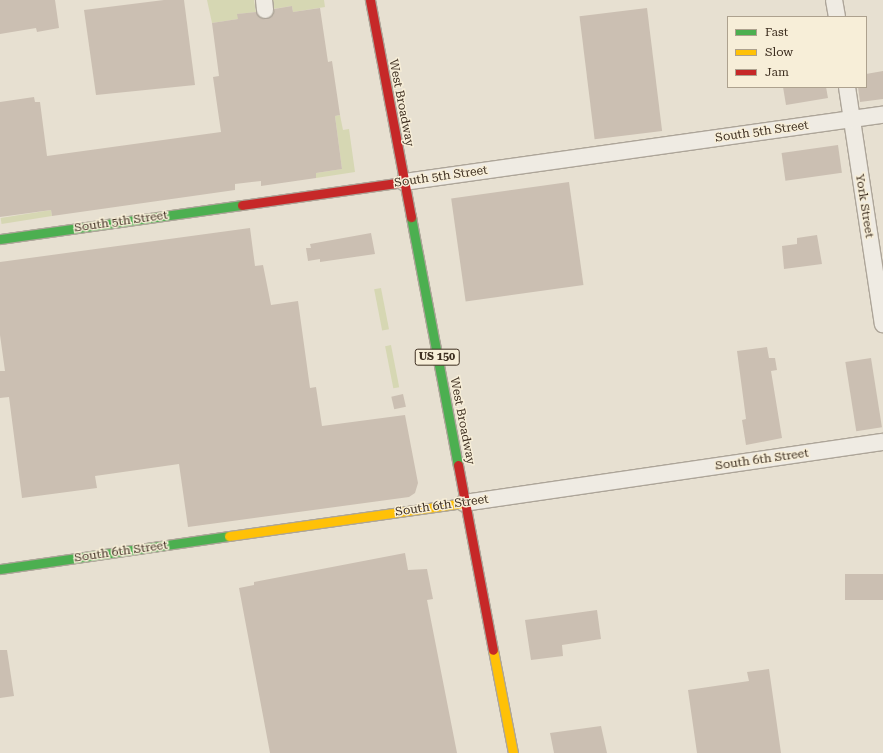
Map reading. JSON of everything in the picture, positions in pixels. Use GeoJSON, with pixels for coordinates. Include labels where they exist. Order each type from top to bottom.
{"type":"FeatureCollection","features":[{"type":"Feature","properties":{"kind":"street","name":"West Broadway"},"geometry":{"type":"LineString","coordinates":[[370,0],[464,503],[513,753]]}},
{"type":"Feature","properties":{"kind":"street"},"geometry":{"type":"LineString","coordinates":[[834,0],[837,16]]}},
{"type":"Feature","properties":{"kind":"street","name":"York Street"},"geometry":{"type":"LineString","coordinates":[[847,88],[883,324]]}},
{"type":"Feature","properties":{"kind":"street","name":"South 5th Street"},"geometry":{"type":"LineString","coordinates":[[0,240],[883,115]]}},
{"type":"Feature","properties":{"kind":"street","name":"South 6th Street"},"geometry":{"type":"LineString","coordinates":[[0,569],[883,442]]}},
{"type":"Feature","properties":{"kind":"green space"},"geometry":{"type":"Polygon","coordinates":[[[207,0],[254,0],[256,12],[238,14],[238,19],[212,23],[207,0]]]}},
{"type":"Feature","properties":{"kind":"green space"},"geometry":{"type":"Polygon","coordinates":[[[272,0],[324,0],[325,7],[293,12],[292,6],[273,9],[272,0]]]}},
{"type":"Feature","properties":{"kind":"green space"},"geometry":{"type":"Polygon","coordinates":[[[340,115],[343,130],[349,129],[355,172],[316,178],[316,173],[342,169],[335,116],[340,115]]]}},
{"type":"Feature","properties":{"kind":"green space"},"geometry":{"type":"Polygon","coordinates":[[[51,210],[52,216],[2,224],[1,218],[51,210]]]}},
{"type":"Feature","properties":{"kind":"green space"},"geometry":{"type":"Polygon","coordinates":[[[381,288],[389,329],[382,331],[374,289],[381,288]]]}},
{"type":"Feature","properties":{"kind":"green space"},"geometry":{"type":"Polygon","coordinates":[[[391,345],[399,387],[393,388],[385,346],[391,345]]]}},
{"type":"Feature","properties":{"kind":"building"},"geometry":{"type":"Polygon","coordinates":[[[0,0],[55,0],[59,28],[37,32],[36,28],[0,34],[0,0]]]}},
{"type":"Feature","properties":{"kind":"building"},"geometry":{"type":"Polygon","coordinates":[[[164,0],[184,0],[195,85],[96,95],[84,10],[164,0]]]}},
{"type":"Feature","properties":{"kind":"building"},"geometry":{"type":"Polygon","coordinates":[[[292,6],[293,12],[320,8],[328,62],[332,61],[340,115],[335,116],[342,169],[316,173],[316,178],[261,186],[261,181],[235,184],[235,190],[52,216],[51,210],[0,217],[0,102],[34,97],[35,102],[40,102],[47,156],[221,132],[213,77],[219,76],[212,23],[238,19],[237,14],[256,12],[261,18],[266,19],[273,14],[274,9],[292,6]]]}},
{"type":"Feature","properties":{"kind":"building"},"geometry":{"type":"Polygon","coordinates":[[[647,8],[662,131],[595,139],[580,16],[647,8]]]}},
{"type":"Feature","properties":{"kind":"building"},"geometry":{"type":"Polygon","coordinates":[[[883,71],[883,99],[860,102],[858,88],[867,88],[867,74],[883,71]]]}},
{"type":"Feature","properties":{"kind":"building"},"geometry":{"type":"Polygon","coordinates":[[[783,88],[826,88],[828,98],[786,105],[783,88]]]}},
{"type":"Feature","properties":{"kind":"building"},"geometry":{"type":"Polygon","coordinates":[[[838,145],[842,173],[785,181],[782,153],[838,145]]]}},
{"type":"Feature","properties":{"kind":"building"},"geometry":{"type":"Polygon","coordinates":[[[569,182],[583,285],[466,302],[451,199],[569,182]]]}},
{"type":"Feature","properties":{"kind":"building"},"geometry":{"type":"Polygon","coordinates":[[[250,228],[255,266],[263,265],[271,305],[298,301],[310,388],[316,387],[322,426],[405,415],[418,483],[415,493],[409,497],[188,527],[179,464],[95,476],[97,488],[22,498],[9,397],[0,398],[0,371],[5,371],[0,335],[0,262],[250,228]]]}},
{"type":"Feature","properties":{"kind":"building"},"geometry":{"type":"Polygon","coordinates":[[[371,233],[375,254],[320,262],[320,259],[308,261],[306,248],[311,248],[310,244],[371,233]]]}},
{"type":"Feature","properties":{"kind":"building"},"geometry":{"type":"Polygon","coordinates":[[[817,235],[822,264],[784,269],[782,246],[797,244],[797,238],[817,235]]]}},
{"type":"Feature","properties":{"kind":"building"},"geometry":{"type":"Polygon","coordinates":[[[767,347],[769,358],[775,358],[777,370],[771,371],[782,438],[746,445],[742,420],[746,419],[737,351],[767,347]]]}},
{"type":"Feature","properties":{"kind":"building"},"geometry":{"type":"Polygon","coordinates":[[[871,358],[882,427],[856,431],[845,362],[871,358]]]}},
{"type":"Feature","properties":{"kind":"building"},"geometry":{"type":"Polygon","coordinates":[[[403,394],[406,407],[394,409],[391,397],[403,394]]]}},
{"type":"Feature","properties":{"kind":"building"},"geometry":{"type":"Polygon","coordinates":[[[405,553],[408,570],[427,569],[433,599],[427,600],[457,753],[270,753],[239,588],[254,585],[254,582],[405,553]]]}},
{"type":"Feature","properties":{"kind":"building"},"geometry":{"type":"Polygon","coordinates":[[[845,574],[883,574],[883,600],[845,600],[845,574]]]}},
{"type":"Feature","properties":{"kind":"building"},"geometry":{"type":"Polygon","coordinates":[[[597,610],[601,639],[562,645],[563,656],[531,660],[525,620],[597,610]]]}},
{"type":"Feature","properties":{"kind":"building"},"geometry":{"type":"Polygon","coordinates":[[[0,650],[7,650],[14,696],[0,698],[0,650]]]}},
{"type":"Feature","properties":{"kind":"building"},"geometry":{"type":"Polygon","coordinates":[[[769,669],[781,753],[697,753],[688,690],[749,681],[747,672],[769,669]]]}},
{"type":"Feature","properties":{"kind":"building"},"geometry":{"type":"Polygon","coordinates":[[[601,726],[607,753],[554,753],[550,733],[601,726]]]}},
{"type":"Feature","properties":{"kind":"traffic: fast"},"geometry":{"type":"LineString","coordinates":[[0,239],[242,205]]}},
{"type":"Feature","properties":{"kind":"traffic: fast"},"geometry":{"type":"LineString","coordinates":[[411,217],[458,465]]}},
{"type":"Feature","properties":{"kind":"traffic: fast"},"geometry":{"type":"LineString","coordinates":[[0,569],[229,536]]}},
{"type":"Feature","properties":{"kind":"traffic: slow"},"geometry":{"type":"LineString","coordinates":[[229,536],[464,503]]}},
{"type":"Feature","properties":{"kind":"traffic: slow"},"geometry":{"type":"LineString","coordinates":[[493,650],[513,753]]}},
{"type":"Feature","properties":{"kind":"traffic: jam"},"geometry":{"type":"LineString","coordinates":[[370,0],[411,217]]}},
{"type":"Feature","properties":{"kind":"traffic: jam"},"geometry":{"type":"LineString","coordinates":[[242,205],[404,182]]}},
{"type":"Feature","properties":{"kind":"traffic: jam"},"geometry":{"type":"LineString","coordinates":[[458,465],[493,650]]}}]}
